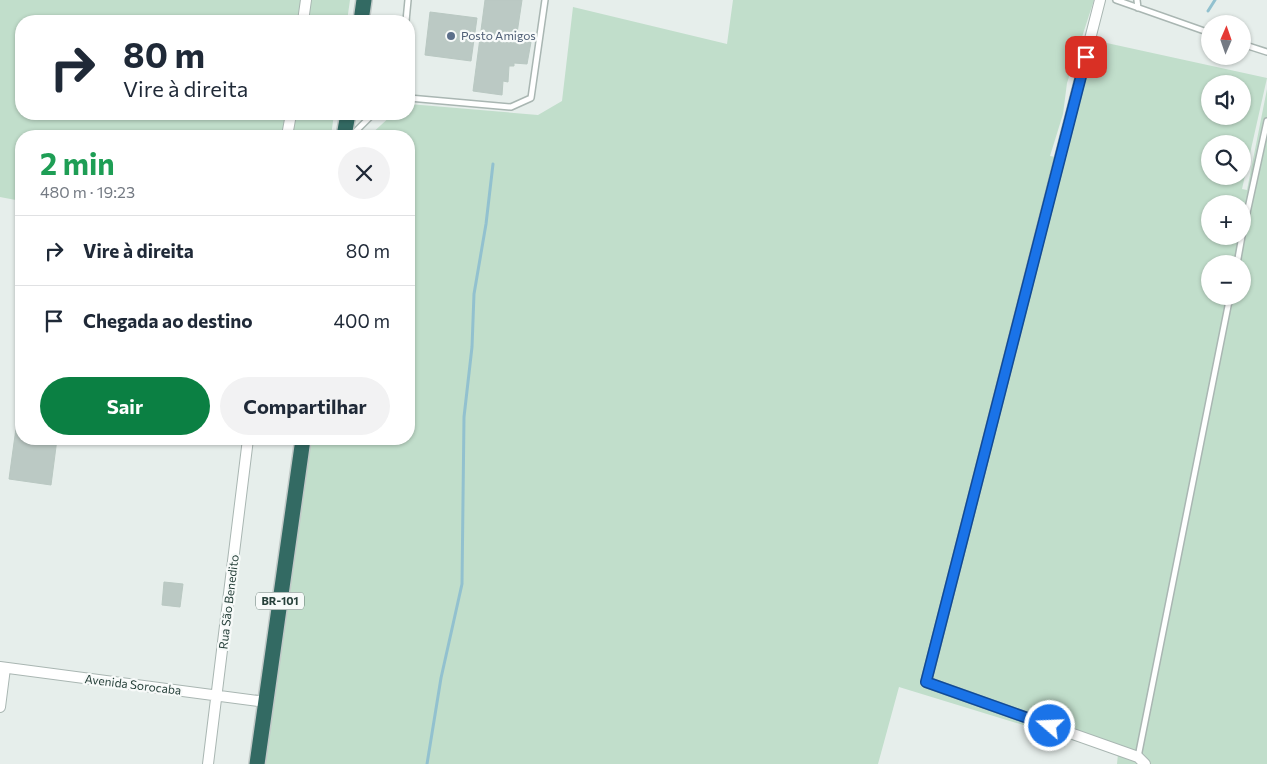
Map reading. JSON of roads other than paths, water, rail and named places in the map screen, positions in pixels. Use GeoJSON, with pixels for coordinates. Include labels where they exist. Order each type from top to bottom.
{"type":"FeatureCollection","features":[{"type":"Feature","properties":{"kind":"highway"},"geometry":{"type":"LineString","coordinates":[[362,15],[364,0]]}},
{"type":"Feature","properties":{"kind":"highway","name":"BR-101"},"geometry":{"type":"LineString","coordinates":[[257,764],[302,445]]}},
{"type":"Feature","properties":{"kind":"street"},"geometry":{"type":"LineString","coordinates":[[304,15],[306,0]]}},
{"type":"Feature","properties":{"kind":"street"},"geometry":{"type":"LineString","coordinates":[[1100,0],[926,682],[1141,760]]}},
{"type":"Feature","properties":{"kind":"street","name":"Rua São Benedito"},"geometry":{"type":"LineString","coordinates":[[208,764],[218,696],[247,445]]}},
{"type":"Feature","properties":{"kind":"street"},"geometry":{"type":"LineString","coordinates":[[0,706],[3,668]]}},
{"type":"Feature","properties":{"kind":"street","name":"Avenida Sorocaba"},"geometry":{"type":"LineString","coordinates":[[3,668],[266,702]]}},
{"type":"Feature","properties":{"kind":"lane"},"geometry":{"type":"LineString","coordinates":[[407,15],[408,0]]}},
{"type":"Feature","properties":{"kind":"lane"},"geometry":{"type":"LineString","coordinates":[[415,99],[511,107],[531,98],[545,0]]}},
{"type":"Feature","properties":{"kind":"lane"},"geometry":{"type":"LineString","coordinates":[[1116,0],[1201,30]]}},
{"type":"Feature","properties":{"kind":"lane"},"geometry":{"type":"LineString","coordinates":[[1137,0],[1138,8]]}},
{"type":"Feature","properties":{"kind":"lane"},"geometry":{"type":"LineString","coordinates":[[1251,47],[1267,52]]}},
{"type":"Feature","properties":{"kind":"lane"},"geometry":{"type":"LineString","coordinates":[[358,130],[367,120]]}},
{"type":"Feature","properties":{"kind":"lane"},"geometry":{"type":"LineString","coordinates":[[1251,195],[1267,121]]}},
{"type":"Feature","properties":{"kind":"lane"},"geometry":{"type":"LineString","coordinates":[[1141,760],[1228,305]]}},
{"type":"Feature","properties":{"kind":"waterway"},"geometry":{"type":"LineString","coordinates":[[1208,11],[1215,0]]}},
{"type":"Feature","properties":{"kind":"waterway"},"geometry":{"type":"LineString","coordinates":[[427,764],[441,678],[462,584],[464,417],[472,347],[474,294],[486,224],[493,164]]}},
{"type":"Feature","properties":{"kind":"place","name":"Posto Amigos"},"geometry":{"type":"Point","coordinates":[451,36]}}]}
